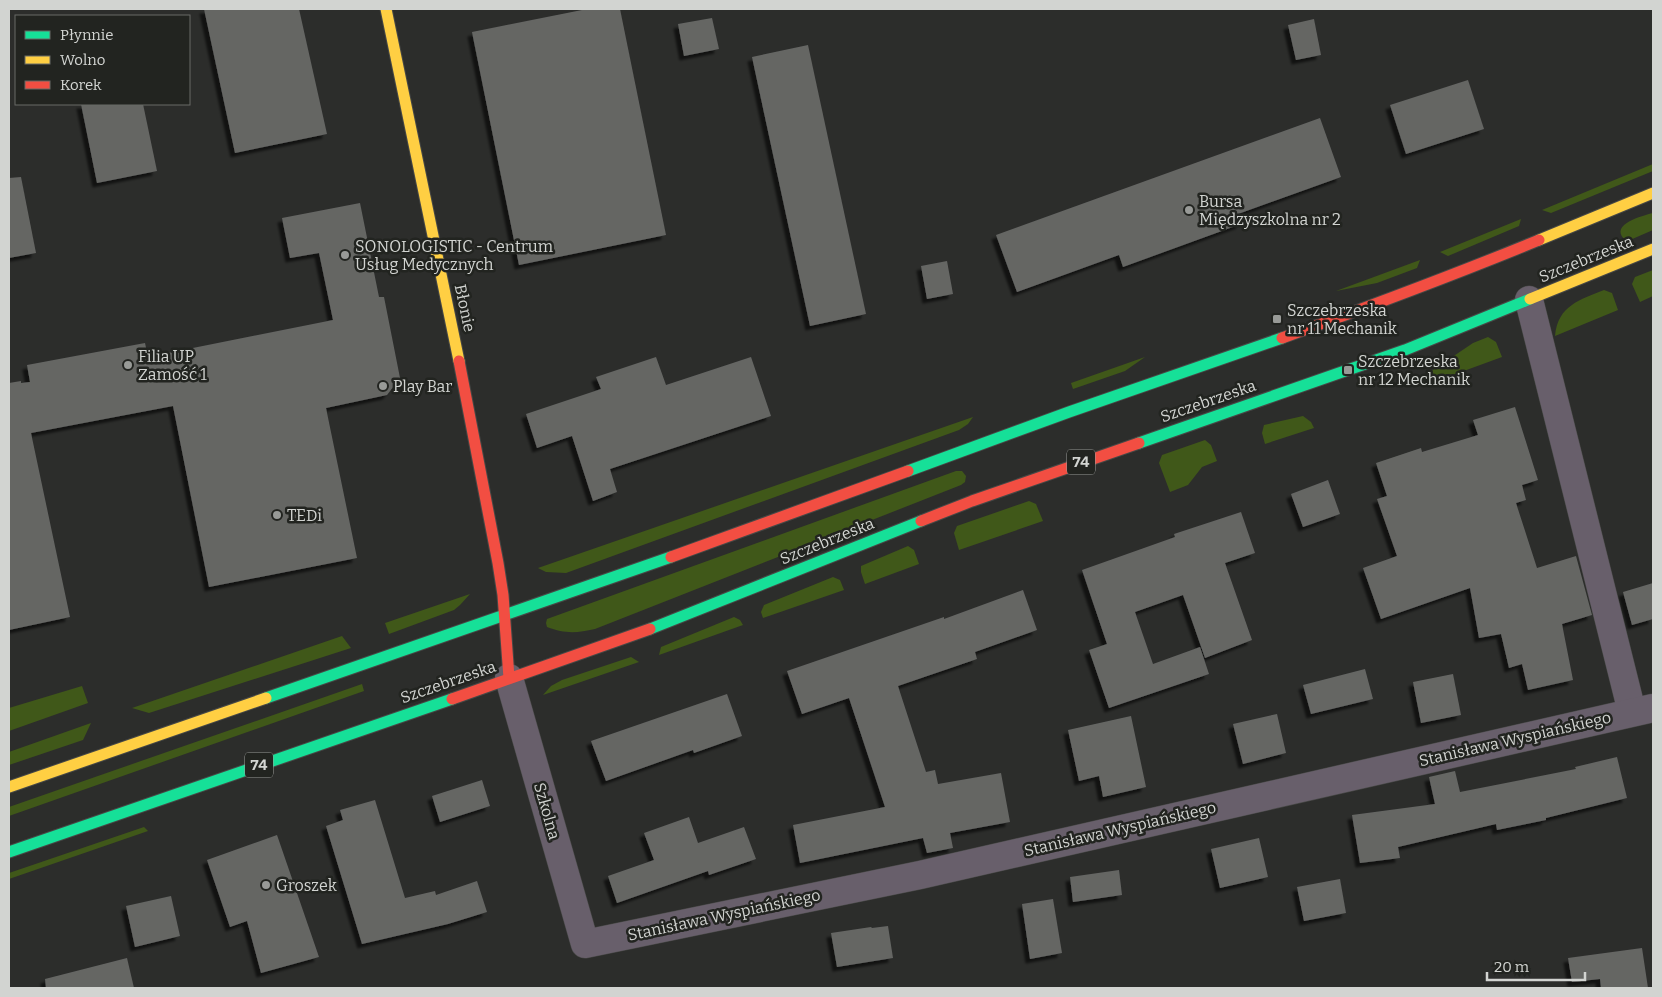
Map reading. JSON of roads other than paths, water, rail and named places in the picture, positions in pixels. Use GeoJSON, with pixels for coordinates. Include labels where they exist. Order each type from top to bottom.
{"type":"FeatureCollection","features":[{"type":"Feature","properties":{"kind":"main road","name":"Błonie"},"geometry":{"type":"LineString","coordinates":[[386,9],[456,345],[498,563],[505,616],[509,678]]}},
{"type":"Feature","properties":{"kind":"main road"},"geometry":{"type":"LineString","coordinates":[[9,787],[505,616],[1372,306],[1456,274],[1653,193]]}},
{"type":"Feature","properties":{"kind":"main road","name":"Szczebrzeska"},"geometry":{"type":"LineString","coordinates":[[9,852],[633,636],[972,501],[1396,353],[1653,250]]}},
{"type":"Feature","properties":{"kind":"street"},"geometry":{"type":"LineString","coordinates":[[1529,300],[1643,710]]}},
{"type":"Feature","properties":{"kind":"street","name":"Szkolna"},"geometry":{"type":"LineString","coordinates":[[509,678],[585,944]]}},
{"type":"Feature","properties":{"kind":"street","name":"Stanisława Wyspiańskiego"},"geometry":{"type":"LineString","coordinates":[[585,944],[920,875],[1643,710]]}},
{"type":"Feature","properties":{"kind":"place","name":"Bursa Międzyszkolna nr 2"},"geometry":{"type":"Point","coordinates":[1189,210]}},
{"type":"Feature","properties":{"kind":"place","name":"SONOLOGISTIC - Centrum Usług Medycznych"},"geometry":{"type":"Point","coordinates":[345,255]}},
{"type":"Feature","properties":{"kind":"place","name":"Szczebrzeska nr 11 Mechanik"},"geometry":{"type":"Point","coordinates":[1277,319]}},
{"type":"Feature","properties":{"kind":"place","name":"Filia UP Zamość 1"},"geometry":{"type":"Point","coordinates":[128,365]}},
{"type":"Feature","properties":{"kind":"place","name":"Szczebrzeska nr 12 Mechanik"},"geometry":{"type":"Point","coordinates":[1348,370]}},
{"type":"Feature","properties":{"kind":"place","name":"Play Bar"},"geometry":{"type":"Point","coordinates":[383,386]}},
{"type":"Feature","properties":{"kind":"place","name":"TEDi"},"geometry":{"type":"Point","coordinates":[277,515]}},
{"type":"Feature","properties":{"kind":"place","name":"Groszek"},"geometry":{"type":"Point","coordinates":[266,885]}}]}
